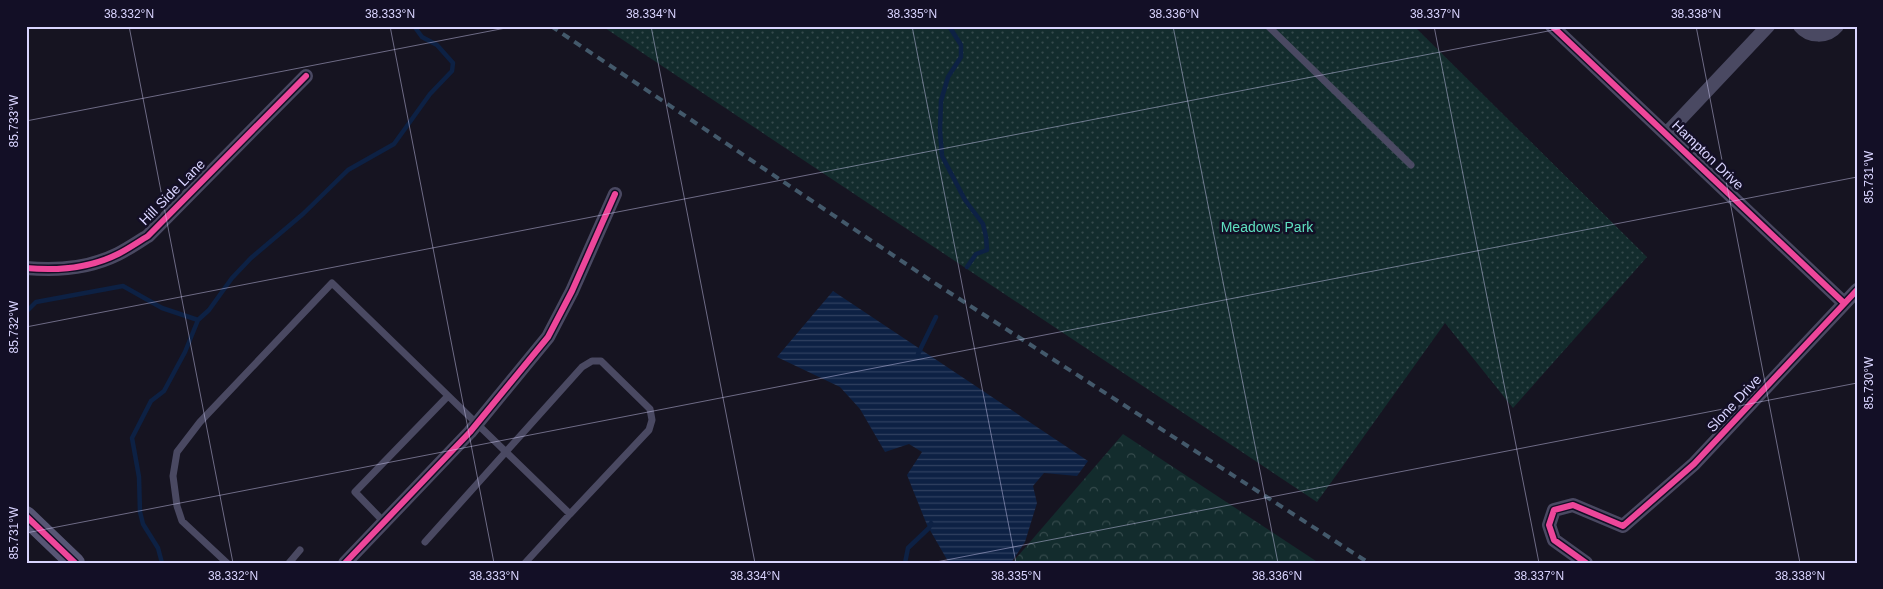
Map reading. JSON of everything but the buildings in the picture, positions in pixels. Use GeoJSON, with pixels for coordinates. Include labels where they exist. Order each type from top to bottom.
{"type":"FeatureCollection","features":[{"type":"Feature","properties":{"kind":"main road"},"geometry":{"type":"LineString","coordinates":[[26,516],[76,563]]}},
{"type":"Feature","properties":{"kind":"street","name":"Hampton Drive"},"geometry":{"type":"LineString","coordinates":[[1552,26],[1667,133],[1844,303]]}},
{"type":"Feature","properties":{"kind":"street"},"geometry":{"type":"LineString","coordinates":[[1667,133],[1768,26]]}},
{"type":"Feature","properties":{"kind":"street"},"geometry":{"type":"LineString","coordinates":[[1800,26],[1805,32],[1820,35],[1835,29],[1836,26]]}},
{"type":"Feature","properties":{"kind":"street","name":"Hill Side Lane"},"geometry":{"type":"LineString","coordinates":[[26,268],[50,269],[96,263],[118,254],[148,236],[306,76]]}},
{"type":"Feature","properties":{"kind":"street"},"geometry":{"type":"LineString","coordinates":[[345,563],[477,424],[548,337],[572,291],[615,194]]}},
{"type":"Feature","properties":{"kind":"street","name":"Slone Drive"},"geometry":{"type":"LineString","coordinates":[[1586,563],[1554,540],[1549,525],[1554,510],[1573,505],[1623,526],[1694,464],[1857,290]]}},
{"type":"Feature","properties":{"kind":"lane"},"geometry":{"type":"LineString","coordinates":[[1268,26],[1411,164]]}},
{"type":"Feature","properties":{"kind":"lane"},"geometry":{"type":"LineString","coordinates":[[227,563],[182,520],[177,506],[173,476],[177,452],[200,422],[332,283],[570,514]]}},
{"type":"Feature","properties":{"kind":"lane"},"geometry":{"type":"LineString","coordinates":[[425,542],[582,367],[592,361],[601,361],[650,409],[652,420],[649,430],[570,514],[529,561]]}},
{"type":"Feature","properties":{"kind":"lane"},"geometry":{"type":"LineString","coordinates":[[384,522],[355,492],[448,396]]}},
{"type":"Feature","properties":{"kind":"lane"},"geometry":{"type":"LineString","coordinates":[[289,563],[300,550]]}},
{"type":"Feature","properties":{"kind":"green space","name":"Meadows Park"},"geometry":{"type":"Polygon","coordinates":[[[602,26],[1414,26],[1647,257],[1513,408],[1445,323],[1317,502],[602,26]]]}},
{"type":"Feature","properties":{"kind":"green space"},"geometry":{"type":"Polygon","coordinates":[[[1123,434],[1319,563],[1012,563],[1123,434]]]}},
{"type":"Feature","properties":{"kind":"water"},"geometry":{"type":"Polygon","coordinates":[[[833,291],[1088,461],[1077,476],[1044,473],[1033,486],[1037,503],[1025,542],[1011,563],[949,563],[927,525],[907,475],[922,452],[909,444],[885,452],[860,409],[840,387],[777,357],[833,291]]]}},
{"type":"Feature","properties":{"kind":"waterway"},"geometry":{"type":"LineString","coordinates":[[162,563],[158,548],[143,524],[140,512],[139,477],[132,438],[151,401],[164,391],[185,352],[198,320],[209,310],[232,278],[251,258],[303,214],[348,170],[394,144],[430,94],[452,71],[453,63],[437,45],[422,37],[414,26]]}},
{"type":"Feature","properties":{"kind":"waterway"},"geometry":{"type":"LineString","coordinates":[[949,26],[961,45],[961,57],[948,77],[941,101],[940,130],[942,156],[965,200],[983,224],[987,250],[976,254],[967,267]]}},
{"type":"Feature","properties":{"kind":"waterway"},"geometry":{"type":"LineString","coordinates":[[26,312],[36,302],[123,286],[162,308],[198,320]]}},
{"type":"Feature","properties":{"kind":"waterway"},"geometry":{"type":"LineString","coordinates":[[918,354],[936,317]]}},
{"type":"Feature","properties":{"kind":"waterway"},"geometry":{"type":"LineString","coordinates":[[905,563],[908,548],[929,528],[931,523]]}},
{"type":"Feature","properties":{"kind":"railway"},"geometry":{"type":"LineString","coordinates":[[551,26],[930,280],[1369,563]]}},
{"type":"Feature","properties":{"kind":"cycle path"},"geometry":{"type":"LineString","coordinates":[[1552,26],[1844,303]]}},
{"type":"Feature","properties":{"kind":"cycle path"},"geometry":{"type":"LineString","coordinates":[[26,268],[61,269],[96,263],[118,254],[148,236],[306,76]]}},
{"type":"Feature","properties":{"kind":"cycle path"},"geometry":{"type":"LineString","coordinates":[[345,563],[470,432],[548,337],[572,291],[615,194]]}},
{"type":"Feature","properties":{"kind":"cycle path"},"geometry":{"type":"LineString","coordinates":[[1586,563],[1554,540],[1549,525],[1554,510],[1573,505],[1623,526],[1694,464],[1857,290]]}},
{"type":"Feature","properties":{"kind":"cycle path"},"geometry":{"type":"LineString","coordinates":[[26,516],[75,563]]}}]}
